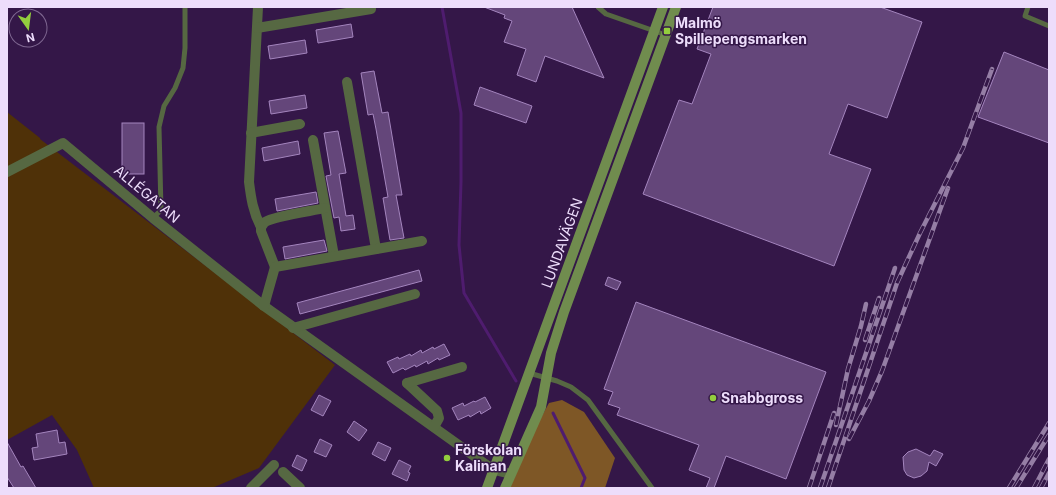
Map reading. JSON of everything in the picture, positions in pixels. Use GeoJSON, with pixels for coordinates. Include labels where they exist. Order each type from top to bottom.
{"type":"FeatureCollection","features":[{"type":"Feature","properties":{"kind":"main road","name":"LUNDAVÄGEN"},"geometry":{"type":"LineString","coordinates":[[487,488],[663,7]]}},
{"type":"Feature","properties":{"kind":"main road","name":"LUNDAVÄGEN"},"geometry":{"type":"LineString","coordinates":[[505,488],[541,407],[551,353],[564,312],[676,7]]}},
{"type":"Feature","properties":{"kind":"street"},"geometry":{"type":"LineString","coordinates":[[258,7],[248,182],[255,215],[276,268],[264,306]]}},
{"type":"Feature","properties":{"kind":"street"},"geometry":{"type":"LineString","coordinates":[[257,28],[371,9]]}},
{"type":"Feature","properties":{"kind":"street"},"geometry":{"type":"LineString","coordinates":[[347,82],[376,249]]}},
{"type":"Feature","properties":{"kind":"street"},"geometry":{"type":"LineString","coordinates":[[251,133],[300,124]]}},
{"type":"Feature","properties":{"kind":"street"},"geometry":{"type":"LineString","coordinates":[[313,140],[334,256]]}},
{"type":"Feature","properties":{"kind":"street","name":"ALLÉGATAN"},"geometry":{"type":"LineString","coordinates":[[7,172],[63,143],[153,218],[293,328],[494,470],[511,474]]}},
{"type":"Feature","properties":{"kind":"street"},"geometry":{"type":"LineString","coordinates":[[261,227],[266,222],[277,218],[326,208]]}},
{"type":"Feature","properties":{"kind":"street"},"geometry":{"type":"LineString","coordinates":[[276,268],[334,256],[422,241]]}},
{"type":"Feature","properties":{"kind":"street"},"geometry":{"type":"LineString","coordinates":[[293,328],[415,294]]}},
{"type":"Feature","properties":{"kind":"street"},"geometry":{"type":"LineString","coordinates":[[434,427],[439,418],[437,411],[407,383],[462,366]]}},
{"type":"Feature","properties":{"kind":"street"},"geometry":{"type":"LineString","coordinates":[[250,488],[274,465]]}},
{"type":"Feature","properties":{"kind":"street"},"geometry":{"type":"LineString","coordinates":[[283,472],[300,488]]}},
{"type":"Feature","properties":{"kind":"lane"},"geometry":{"type":"LineString","coordinates":[[153,218],[161,210],[159,127],[164,106],[175,88],[183,68],[185,48],[185,7]]}},
{"type":"Feature","properties":{"kind":"lane"},"geometry":{"type":"LineString","coordinates":[[598,7],[606,14],[666,35]]}},
{"type":"Feature","properties":{"kind":"lane"},"geometry":{"type":"LineString","coordinates":[[1028,7],[1025,16],[1049,26]]}},
{"type":"Feature","properties":{"kind":"lane"},"geometry":{"type":"LineString","coordinates":[[530,373],[546,377],[571,387],[588,400],[652,488]]}},
{"type":"Feature","properties":{"kind":"shaded area"},"geometry":{"type":"Polygon","coordinates":[[[7,112],[40,139],[335,365],[259,468],[212,488],[94,488],[77,450],[52,415],[7,440],[7,112]]]}},
{"type":"Feature","properties":{"kind":"shaded area"},"geometry":{"type":"Polygon","coordinates":[[[562,400],[584,412],[615,458],[605,488],[510,488],[538,423],[549,403],[562,400]]]}},
{"type":"Feature","properties":{"kind":"building"},"geometry":{"type":"Polygon","coordinates":[[[484,7],[572,7],[604,78],[545,56],[536,82],[517,75],[526,49],[504,42],[512,21],[504,18],[505,15],[484,7]]]}},
{"type":"Feature","properties":{"kind":"building"},"geometry":{"type":"Polygon","coordinates":[[[713,7],[880,7],[922,22],[887,118],[848,104],[829,154],[871,169],[834,266],[643,194],[679,100],[692,104],[711,54],[697,49],[713,7]]]}},
{"type":"Feature","properties":{"kind":"building"},"geometry":{"type":"Polygon","coordinates":[[[351,24],[353,37],[318,43],[316,30],[351,24]]]}},
{"type":"Feature","properties":{"kind":"building"},"geometry":{"type":"Polygon","coordinates":[[[305,40],[307,53],[270,59],[268,46],[305,40]]]}},
{"type":"Feature","properties":{"kind":"building"},"geometry":{"type":"Polygon","coordinates":[[[1004,52],[1049,70],[1049,143],[978,117],[1004,52]]]}},
{"type":"Feature","properties":{"kind":"building"},"geometry":{"type":"Polygon","coordinates":[[[374,71],[382,113],[388,112],[402,195],[396,195],[404,238],[390,240],[383,198],[388,197],[373,114],[368,115],[361,73],[374,71]]]}},
{"type":"Feature","properties":{"kind":"building"},"geometry":{"type":"Polygon","coordinates":[[[480,87],[532,106],[526,123],[474,105],[480,87]]]}},
{"type":"Feature","properties":{"kind":"building"},"geometry":{"type":"Polygon","coordinates":[[[305,95],[307,108],[271,114],[269,101],[305,95]]]}},
{"type":"Feature","properties":{"kind":"building"},"geometry":{"type":"Polygon","coordinates":[[[122,123],[144,123],[144,174],[122,174],[122,123]]]}},
{"type":"Feature","properties":{"kind":"building"},"geometry":{"type":"Polygon","coordinates":[[[338,131],[346,173],[339,174],[346,216],[353,215],[355,229],[341,231],[339,217],[334,218],[326,176],[331,175],[324,133],[338,131]]]}},
{"type":"Feature","properties":{"kind":"building"},"geometry":{"type":"Polygon","coordinates":[[[298,141],[300,154],[264,161],[262,148],[298,141]]]}},
{"type":"Feature","properties":{"kind":"building"},"geometry":{"type":"Polygon","coordinates":[[[316,192],[318,203],[277,211],[275,199],[316,192]]]}},
{"type":"Feature","properties":{"kind":"building"},"geometry":{"type":"Polygon","coordinates":[[[324,240],[327,251],[285,259],[283,247],[324,240]]]}},
{"type":"Feature","properties":{"kind":"building"},"geometry":{"type":"Polygon","coordinates":[[[419,270],[422,281],[300,314],[297,303],[419,270]]]}},
{"type":"Feature","properties":{"kind":"building"},"geometry":{"type":"Polygon","coordinates":[[[608,277],[621,282],[617,290],[605,285],[608,277]]]}},
{"type":"Feature","properties":{"kind":"building","name":"Snabbgross"},"geometry":{"type":"Polygon","coordinates":[[[636,302],[826,372],[786,479],[726,456],[714,488],[706,488],[710,478],[689,470],[699,445],[617,415],[620,408],[608,404],[613,392],[604,389],[636,302]]]}},
{"type":"Feature","properties":{"kind":"building"},"geometry":{"type":"Polygon","coordinates":[[[444,344],[450,355],[439,360],[438,358],[428,364],[427,361],[416,367],[415,365],[405,370],[403,368],[393,373],[387,362],[410,354],[411,356],[421,350],[422,353],[433,347],[434,349],[444,344]]]}},
{"type":"Feature","properties":{"kind":"building"},"geometry":{"type":"Polygon","coordinates":[[[319,395],[331,401],[323,416],[311,410],[319,395]]]}},
{"type":"Feature","properties":{"kind":"building"},"geometry":{"type":"Polygon","coordinates":[[[485,397],[491,408],[481,414],[480,411],[470,417],[469,415],[458,420],[452,408],[463,403],[464,406],[485,397]]]}},
{"type":"Feature","properties":{"kind":"building"},"geometry":{"type":"Polygon","coordinates":[[[354,421],[367,430],[359,441],[347,432],[354,421]]]}},
{"type":"Feature","properties":{"kind":"building"},"geometry":{"type":"Polygon","coordinates":[[[57,430],[59,443],[65,442],[67,454],[34,460],[32,448],[38,447],[36,434],[57,430]]]}},
{"type":"Feature","properties":{"kind":"building"},"geometry":{"type":"Polygon","coordinates":[[[320,439],[332,445],[326,457],[314,452],[320,439]]]}},
{"type":"Feature","properties":{"kind":"building"},"geometry":{"type":"Polygon","coordinates":[[[7,442],[21,467],[23,466],[36,488],[14,488],[7,477],[7,442]]]}},
{"type":"Feature","properties":{"kind":"building"},"geometry":{"type":"Polygon","coordinates":[[[378,442],[391,448],[385,461],[372,454],[378,442]]]}},
{"type":"Feature","properties":{"kind":"building"},"geometry":{"type":"Polygon","coordinates":[[[916,449],[930,456],[934,450],[943,454],[936,466],[929,462],[927,471],[921,476],[914,478],[907,475],[904,470],[903,457],[908,452],[916,449]]]}},
{"type":"Feature","properties":{"kind":"building"},"geometry":{"type":"Polygon","coordinates":[[[297,455],[307,460],[302,471],[292,466],[297,455]]]}},
{"type":"Feature","properties":{"kind":"building"},"geometry":{"type":"Polygon","coordinates":[[[399,460],[411,466],[408,472],[410,473],[407,481],[392,474],[399,460]]]}},
{"type":"Feature","properties":{"kind":"waterway"},"geometry":{"type":"LineString","coordinates":[[442,7],[461,113],[459,245],[464,293],[516,381]]}},
{"type":"Feature","properties":{"kind":"waterway"},"geometry":{"type":"LineString","coordinates":[[553,413],[585,478],[581,488]]}},
{"type":"Feature","properties":{"kind":"railway"},"geometry":{"type":"LineString","coordinates":[[828,488],[897,283],[920,233],[963,148],[992,69]]}},
{"type":"Feature","properties":{"kind":"railway"},"geometry":{"type":"LineString","coordinates":[[849,439],[869,401],[882,371],[948,188]]}},
{"type":"Feature","properties":{"kind":"railway"},"geometry":{"type":"LineString","coordinates":[[820,488],[895,268]]}},
{"type":"Feature","properties":{"kind":"railway"},"geometry":{"type":"LineString","coordinates":[[865,340],[879,298]]}},
{"type":"Feature","properties":{"kind":"railway"},"geometry":{"type":"LineString","coordinates":[[836,425],[848,369],[866,304]]}},
{"type":"Feature","properties":{"kind":"railway"},"geometry":{"type":"LineString","coordinates":[[809,488],[834,413]]}},
{"type":"Feature","properties":{"kind":"railway"},"geometry":{"type":"LineString","coordinates":[[1009,488],[1049,423]]}},
{"type":"Feature","properties":{"kind":"railway"},"geometry":{"type":"LineString","coordinates":[[1016,488],[1049,435]]}},
{"type":"Feature","properties":{"kind":"railway"},"geometry":{"type":"LineString","coordinates":[[1034,488],[1049,459]]}},
{"type":"Feature","properties":{"kind":"railway"},"geometry":{"type":"LineString","coordinates":[[1041,488],[1049,473]]}},
{"type":"Feature","properties":{"kind":"place","name":"Malmö Spillepengsmarken"},"geometry":{"type":"Point","coordinates":[667,31]}},
{"type":"Feature","properties":{"kind":"place","name":"Snabbgross"},"geometry":{"type":"Point","coordinates":[713,398]}},
{"type":"Feature","properties":{"kind":"place","name":"Förskolan Kalinan"},"geometry":{"type":"Point","coordinates":[447,458]}}]}
